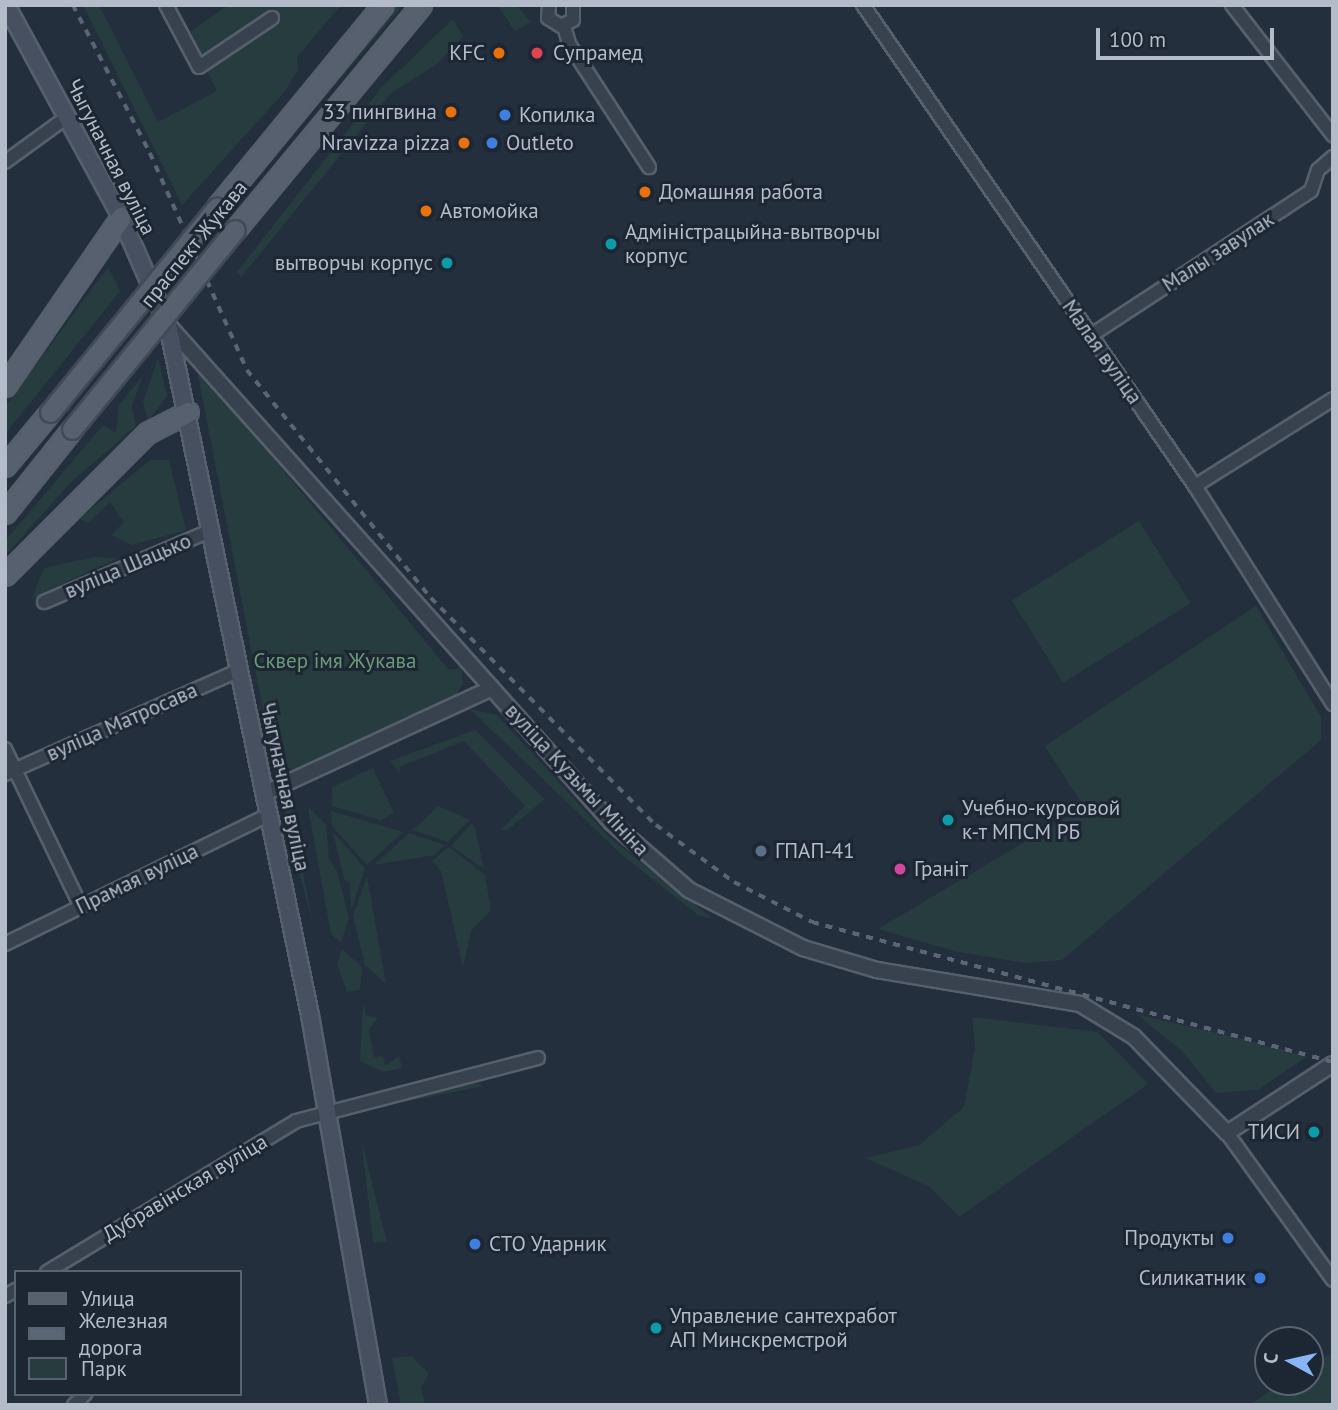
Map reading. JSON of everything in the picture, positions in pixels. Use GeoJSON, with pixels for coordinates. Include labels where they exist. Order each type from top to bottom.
{"type":"FeatureCollection","features":[{"type":"Feature","properties":{"kind":"main road","name":"Чыгуначная вуліца"},"geometry":{"type":"LineString","coordinates":[[6,5],[121,217],[168,325],[270,814],[378,1405]]}},
{"type":"Feature","properties":{"kind":"main road","name":"праспект Жукава"},"geometry":{"type":"LineString","coordinates":[[5,466],[383,5]]}},
{"type":"Feature","properties":{"kind":"main road","name":"праспект Жукава"},"geometry":{"type":"LineString","coordinates":[[5,513],[421,5]]}},
{"type":"Feature","properties":{"kind":"main road"},"geometry":{"type":"LineString","coordinates":[[5,386],[121,217]]}},
{"type":"Feature","properties":{"kind":"main road"},"geometry":{"type":"LineString","coordinates":[[5,575],[148,433],[187,412]]}},
{"type":"Feature","properties":{"kind":"street"},"geometry":{"type":"LineString","coordinates":[[166,5],[199,67],[272,19]]}},
{"type":"Feature","properties":{"kind":"street"},"geometry":{"type":"LineString","coordinates":[[564,26],[574,16],[573,5]]}},
{"type":"Feature","properties":{"kind":"street","name":"Малая вуліца"},"geometry":{"type":"LineString","coordinates":[[863,5],[1195,486],[1333,704]]}},
{"type":"Feature","properties":{"kind":"street"},"geometry":{"type":"LineString","coordinates":[[544,7],[551,22],[564,26]]}},
{"type":"Feature","properties":{"kind":"street"},"geometry":{"type":"LineString","coordinates":[[1237,7],[1333,135]]}},
{"type":"Feature","properties":{"kind":"street"},"geometry":{"type":"LineString","coordinates":[[564,26],[569,44],[649,167]]}},
{"type":"Feature","properties":{"kind":"street"},"geometry":{"type":"LineString","coordinates":[[5,162],[67,117]]}},
{"type":"Feature","properties":{"kind":"street","name":"Малы завулак"},"geometry":{"type":"LineString","coordinates":[[1090,336],[1311,191],[1318,170],[1333,157]]}},
{"type":"Feature","properties":{"kind":"street","name":"вуліца Кузьмы Мініна"},"geometry":{"type":"LineString","coordinates":[[168,325],[612,823],[728,914],[803,948],[877,970],[1080,1004],[1134,1037],[1227,1133],[1333,1280]]}},
{"type":"Feature","properties":{"kind":"street"},"geometry":{"type":"LineString","coordinates":[[1195,486],[1333,399]]}},
{"type":"Feature","properties":{"kind":"street","name":"вуліца Шацько"},"geometry":{"type":"LineString","coordinates":[[44,602],[212,530]]}},
{"type":"Feature","properties":{"kind":"street","name":"вуліца Матросава"},"geometry":{"type":"LineString","coordinates":[[10,772],[240,670]]}},
{"type":"Feature","properties":{"kind":"street"},"geometry":{"type":"LineString","coordinates":[[265,793],[492,688]]}},
{"type":"Feature","properties":{"kind":"street"},"geometry":{"type":"LineString","coordinates":[[5,749],[10,772],[81,907]]}},
{"type":"Feature","properties":{"kind":"street","name":"Прамая вуліца"},"geometry":{"type":"LineString","coordinates":[[5,944],[270,814]]}},
{"type":"Feature","properties":{"kind":"street","name":"Дубравінская вуліца"},"geometry":{"type":"LineString","coordinates":[[50,1270],[284,1128],[326,1110],[537,1058]]}},
{"type":"Feature","properties":{"kind":"street"},"geometry":{"type":"LineString","coordinates":[[1227,1133],[1333,1064]]}},
{"type":"Feature","properties":{"kind":"green space"},"geometry":{"type":"Polygon","coordinates":[[[83,5],[99,5],[158,122],[217,91],[188,33],[229,5],[341,5],[297,57],[298,70],[285,91],[182,205],[83,5]]]}},
{"type":"Feature","properties":{"kind":"green space"},"geometry":{"type":"Polygon","coordinates":[[[396,5],[403,5],[233,205],[341,72],[396,5]]]}},
{"type":"Feature","properties":{"kind":"green space"},"geometry":{"type":"Polygon","coordinates":[[[497,5],[516,5],[531,22],[515,31],[497,5]]]}},
{"type":"Feature","properties":{"kind":"green space"},"geometry":{"type":"Polygon","coordinates":[[[453,19],[463,37],[437,64],[391,93],[241,277],[237,272],[380,89],[453,19]]]}},
{"type":"Feature","properties":{"kind":"green space"},"geometry":{"type":"Polygon","coordinates":[[[108,267],[120,291],[5,434],[5,407],[108,267]]]}},
{"type":"Feature","properties":{"kind":"green space"},"geometry":{"type":"Polygon","coordinates":[[[158,358],[167,396],[148,421],[143,402],[158,358]]]}},
{"type":"Feature","properties":{"kind":"green space","name":"Сквер імя Жукава"},"geometry":{"type":"Polygon","coordinates":[[[196,365],[449,670],[461,668],[463,684],[455,697],[293,770],[273,762],[196,365]]]}},
{"type":"Feature","properties":{"kind":"green space"},"geometry":{"type":"Polygon","coordinates":[[[143,375],[132,406],[136,426],[71,482],[5,556],[5,541],[103,425],[116,433],[119,405],[143,375]]]}},
{"type":"Feature","properties":{"kind":"green space"},"geometry":{"type":"Polygon","coordinates":[[[69,405],[72,409],[5,459],[5,453],[69,405]]]}},
{"type":"Feature","properties":{"kind":"green space"},"geometry":{"type":"Polygon","coordinates":[[[150,460],[169,460],[186,530],[132,545],[111,535],[124,522],[110,502],[88,523],[79,519],[150,460]]]}},
{"type":"Feature","properties":{"kind":"green space"},"geometry":{"type":"Polygon","coordinates":[[[1139,521],[1190,603],[1063,683],[1012,600],[1139,521]]]}},
{"type":"Feature","properties":{"kind":"green space"},"geometry":{"type":"Polygon","coordinates":[[[94,557],[118,558],[32,598],[44,568],[94,557]]]}},
{"type":"Feature","properties":{"kind":"green space"},"geometry":{"type":"Polygon","coordinates":[[[1256,606],[1321,717],[1321,740],[1062,960],[1025,963],[958,952],[878,929],[1084,807],[1045,746],[1256,606]]]}},
{"type":"Feature","properties":{"kind":"green space"},"geometry":{"type":"Polygon","coordinates":[[[470,709],[497,715],[609,837],[713,919],[698,915],[621,854],[470,709]]]}},
{"type":"Feature","properties":{"kind":"green space"},"geometry":{"type":"Polygon","coordinates":[[[475,730],[545,799],[507,830],[501,830],[525,806],[464,741],[399,767],[401,774],[390,761],[475,730]]]}},
{"type":"Feature","properties":{"kind":"green space"},"geometry":{"type":"Polygon","coordinates":[[[373,768],[394,813],[380,820],[332,806],[332,787],[373,768]]]}},
{"type":"Feature","properties":{"kind":"green space"},"geometry":{"type":"Polygon","coordinates":[[[292,796],[292,818],[313,924],[284,816],[292,796]]]}},
{"type":"Feature","properties":{"kind":"green space"},"geometry":{"type":"Polygon","coordinates":[[[438,806],[470,820],[448,842],[413,830],[438,806]]]}},
{"type":"Feature","properties":{"kind":"green space"},"geometry":{"type":"Polygon","coordinates":[[[308,807],[326,825],[329,858],[337,872],[349,918],[341,942],[331,934],[308,807]]]}},
{"type":"Feature","properties":{"kind":"green space"},"geometry":{"type":"Polygon","coordinates":[[[331,811],[403,832],[367,865],[332,826],[331,811]]]}},
{"type":"Feature","properties":{"kind":"green space"},"geometry":{"type":"Polygon","coordinates":[[[472,823],[475,827],[484,869],[451,846],[472,823]]]}},
{"type":"Feature","properties":{"kind":"green space"},"geometry":{"type":"Polygon","coordinates":[[[333,832],[365,868],[351,911],[350,882],[344,879],[333,832]]]}},
{"type":"Feature","properties":{"kind":"green space"},"geometry":{"type":"Polygon","coordinates":[[[409,833],[445,845],[434,855],[374,865],[409,833]]]}},
{"type":"Feature","properties":{"kind":"green space"},"geometry":{"type":"Polygon","coordinates":[[[449,847],[485,875],[491,910],[471,931],[463,967],[441,871],[432,861],[449,847]]]}},
{"type":"Feature","properties":{"kind":"green space"},"geometry":{"type":"Polygon","coordinates":[[[367,876],[386,984],[365,965],[353,916],[367,876]]]}},
{"type":"Feature","properties":{"kind":"green space"},"geometry":{"type":"Polygon","coordinates":[[[342,949],[362,967],[360,990],[347,992],[337,964],[342,949]]]}},
{"type":"Feature","properties":{"kind":"green space"},"geometry":{"type":"Polygon","coordinates":[[[363,1003],[366,1015],[378,1018],[369,1029],[374,1057],[383,1056],[386,1065],[399,1056],[402,1068],[384,1072],[360,1061],[363,1003]]]}},
{"type":"Feature","properties":{"kind":"green space"},"geometry":{"type":"Polygon","coordinates":[[[1136,1014],[1307,1056],[1258,1090],[1216,1093],[1182,1051],[1136,1014]]]}},
{"type":"Feature","properties":{"kind":"green space"},"geometry":{"type":"Polygon","coordinates":[[[972,1017],[1098,1032],[1148,1084],[959,1217],[930,1187],[866,1158],[919,1145],[964,1107],[975,1048],[972,1017]]]}},
{"type":"Feature","properties":{"kind":"green space"},"geometry":{"type":"Polygon","coordinates":[[[477,1083],[484,1086],[369,1109],[477,1083]]]}},
{"type":"Feature","properties":{"kind":"green space"},"geometry":{"type":"Polygon","coordinates":[[[361,1138],[379,1211],[387,1242],[373,1242],[361,1138]]]}},
{"type":"Feature","properties":{"kind":"green space"},"geometry":{"type":"Polygon","coordinates":[[[1333,1352],[1333,1405],[1249,1405],[1263,1396],[1324,1396],[1324,1357],[1333,1352]]]}},
{"type":"Feature","properties":{"kind":"green space"},"geometry":{"type":"Polygon","coordinates":[[[412,1356],[429,1374],[421,1387],[425,1405],[401,1405],[392,1358],[412,1356]]]}},
{"type":"Feature","properties":{"kind":"railway"},"geometry":{"type":"LineString","coordinates":[[73,5],[150,153],[247,370],[431,598],[656,825],[734,882],[812,922],[1333,1062]]}},
{"type":"Feature","properties":{"kind":"place","name":"KFC"},"geometry":{"type":"Point","coordinates":[499,53]}},
{"type":"Feature","properties":{"kind":"place","name":"Супрамед"},"geometry":{"type":"Point","coordinates":[537,53]}},
{"type":"Feature","properties":{"kind":"place","name":"33 пингвина"},"geometry":{"type":"Point","coordinates":[451,112]}},
{"type":"Feature","properties":{"kind":"place","name":"Копилка"},"geometry":{"type":"Point","coordinates":[505,115]}},
{"type":"Feature","properties":{"kind":"place","name":"Nravizza pizza"},"geometry":{"type":"Point","coordinates":[464,143]}},
{"type":"Feature","properties":{"kind":"place","name":"Outleto"},"geometry":{"type":"Point","coordinates":[492,143]}},
{"type":"Feature","properties":{"kind":"place","name":"Домашняя работа"},"geometry":{"type":"Point","coordinates":[645,192]}},
{"type":"Feature","properties":{"kind":"place","name":"Автомойка"},"geometry":{"type":"Point","coordinates":[426,211]}},
{"type":"Feature","properties":{"kind":"place","name":"Адміністрацыйна-вытворчы корпус"},"geometry":{"type":"Point","coordinates":[611,244]}},
{"type":"Feature","properties":{"kind":"place","name":"вытворчы корпус"},"geometry":{"type":"Point","coordinates":[447,263]}},
{"type":"Feature","properties":{"kind":"place","name":"Учебно-курсовой к-т МПСМ РБ"},"geometry":{"type":"Point","coordinates":[948,820]}},
{"type":"Feature","properties":{"kind":"place","name":"ГПАП-41"},"geometry":{"type":"Point","coordinates":[761,851]}},
{"type":"Feature","properties":{"kind":"place","name":"Граніт"},"geometry":{"type":"Point","coordinates":[900,869]}},
{"type":"Feature","properties":{"kind":"place","name":"ТИСИ"},"geometry":{"type":"Point","coordinates":[1314,1132]}},
{"type":"Feature","properties":{"kind":"place","name":"Продукты"},"geometry":{"type":"Point","coordinates":[1228,1238]}},
{"type":"Feature","properties":{"kind":"place","name":"СТО Ударник"},"geometry":{"type":"Point","coordinates":[475,1244]}},
{"type":"Feature","properties":{"kind":"place","name":"Силикатник"},"geometry":{"type":"Point","coordinates":[1260,1278]}},
{"type":"Feature","properties":{"kind":"place","name":"Управление сантехработ АП Минскремстрой"},"geometry":{"type":"Point","coordinates":[656,1328]}}]}
